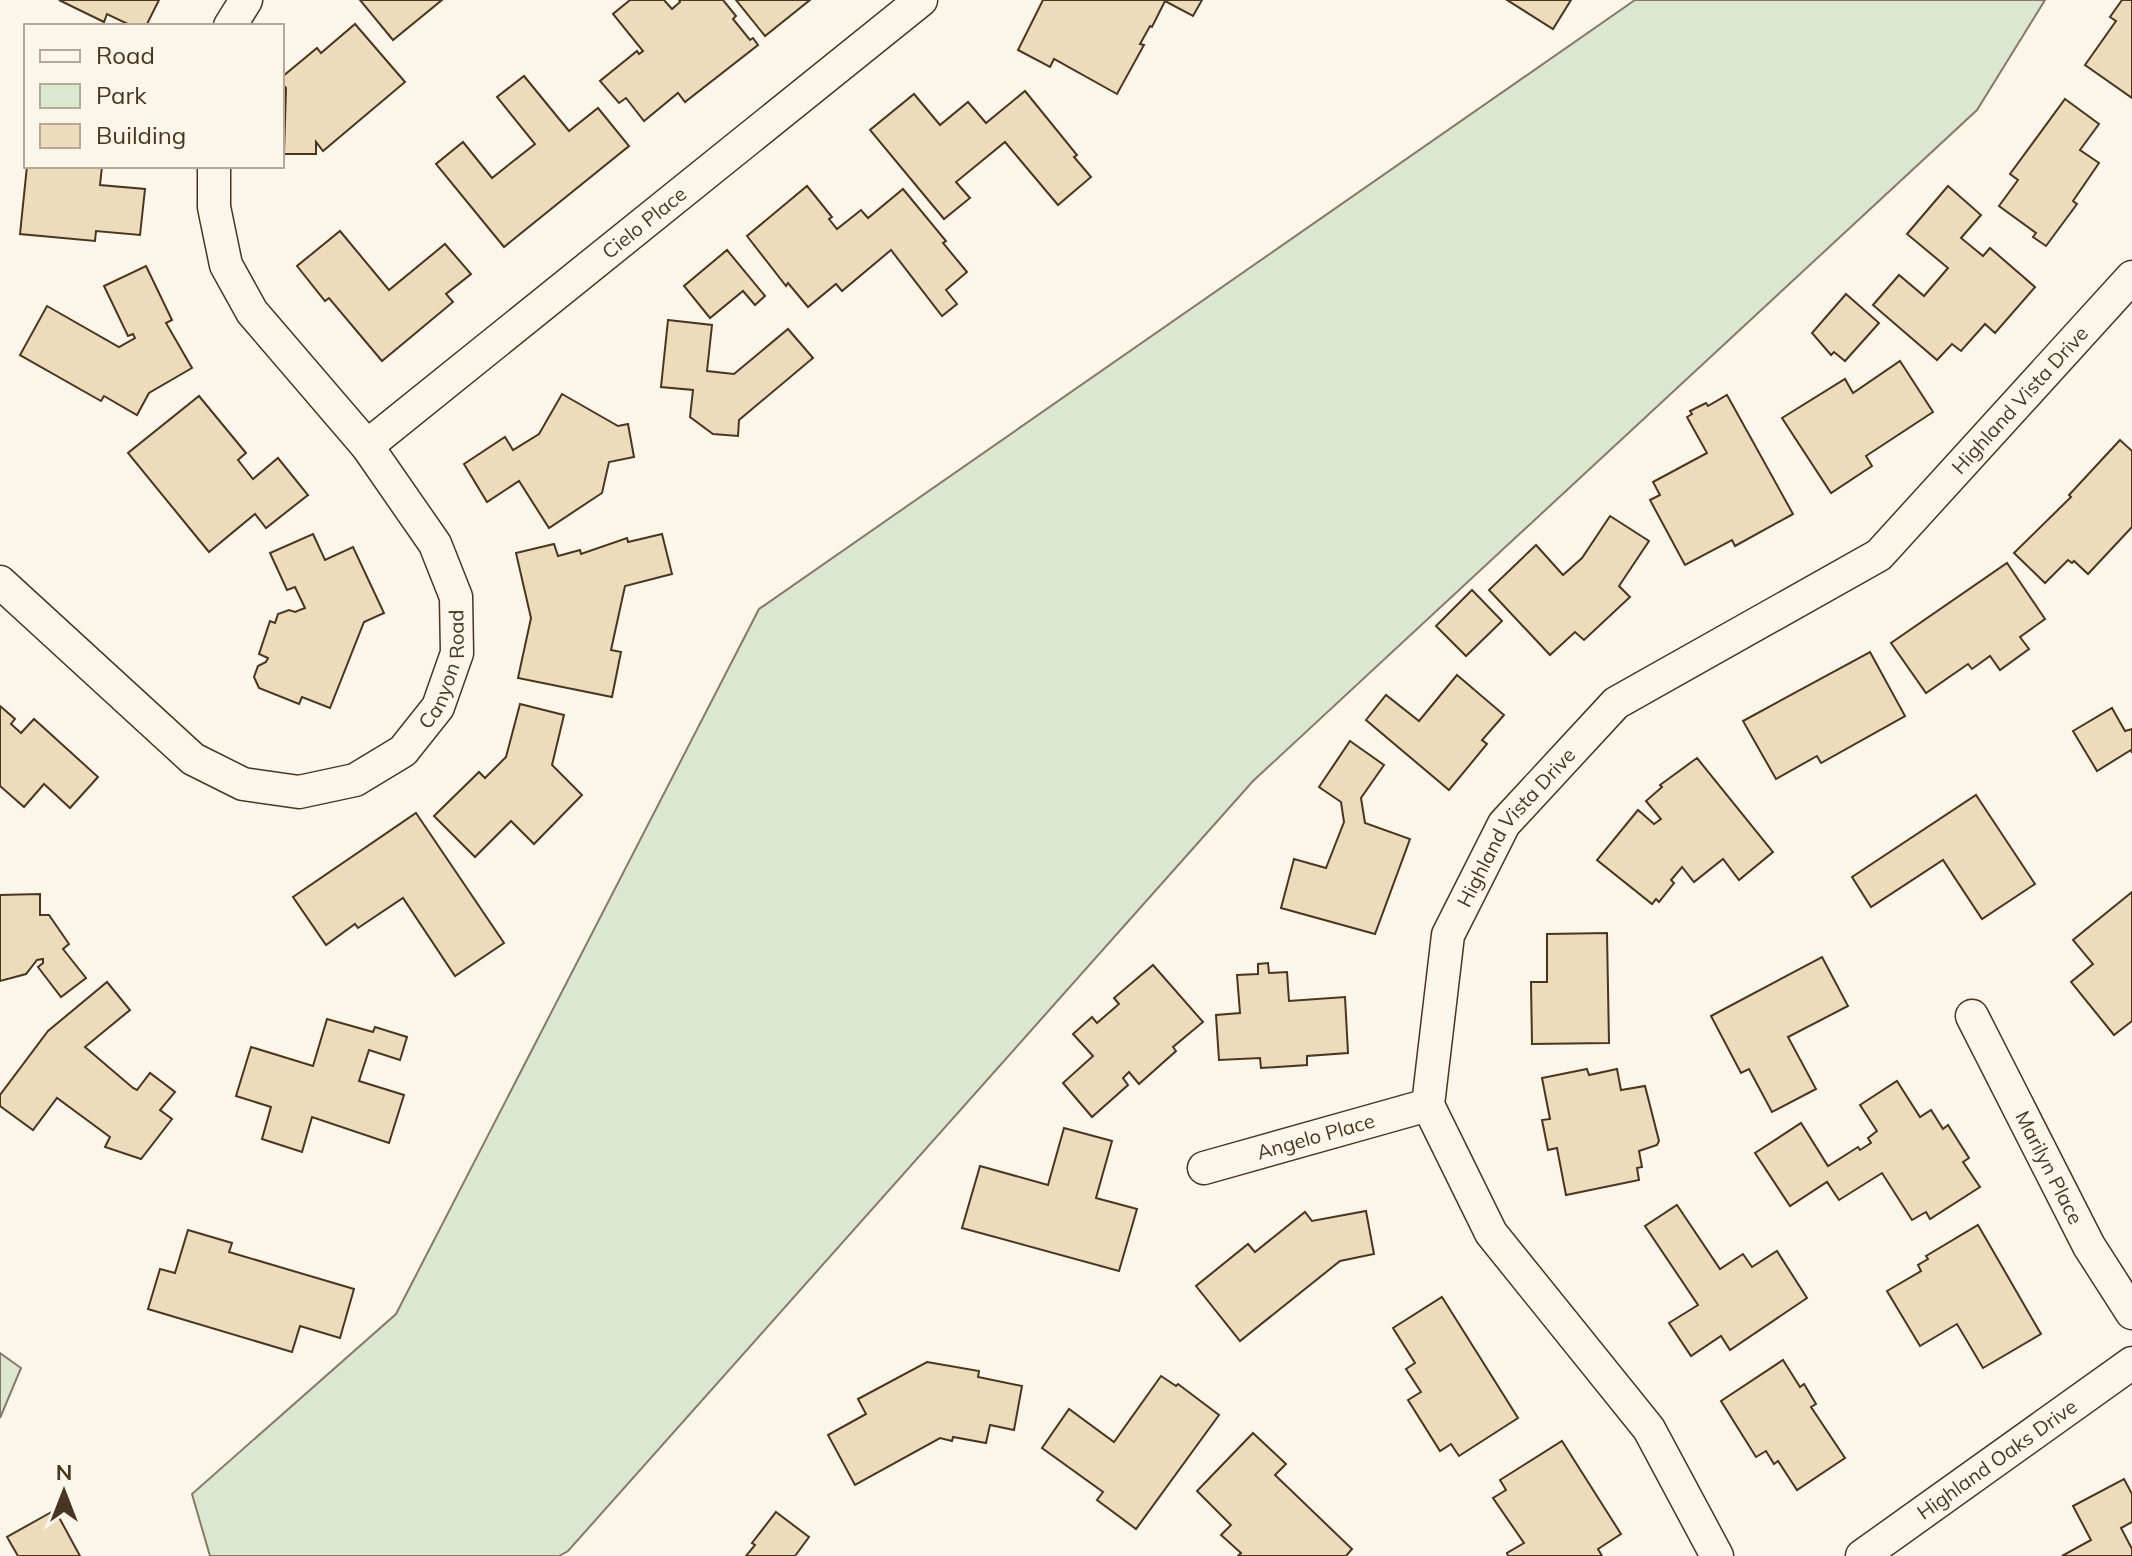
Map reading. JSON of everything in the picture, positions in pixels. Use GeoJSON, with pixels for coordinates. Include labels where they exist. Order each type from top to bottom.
{"type":"FeatureCollection","features":[{"type":"Feature","properties":{"kind":"street"},"geometry":{"type":"LineString","coordinates":[[231,24],[246,0]]}},
{"type":"Feature","properties":{"kind":"street","name":"Cielo Place"},"geometry":{"type":"LineString","coordinates":[[367,446],[921,0]]}},
{"type":"Feature","properties":{"kind":"street","name":"Canyon Road"},"geometry":{"type":"LineString","coordinates":[[0,582],[193,759],[243,784],[299,792],[355,780],[403,751],[438,707],[457,653],[456,597],[435,544],[367,446],[252,312],[226,265],[214,207],[214,168]]}},
{"type":"Feature","properties":{"kind":"street","name":"Highland Vista Drive"},"geometry":{"type":"LineString","coordinates":[[1428,1105],[1448,935],[1504,824],[1616,703],[1879,555],[2132,277]]}},
{"type":"Feature","properties":{"kind":"street","name":"Marilyn Place"},"geometry":{"type":"LineString","coordinates":[[1972,1016],[2089,1246],[2132,1313]]}},
{"type":"Feature","properties":{"kind":"street"},"geometry":{"type":"LineString","coordinates":[[1428,1105],[1491,1233],[1649,1429],[1717,1556]]}},
{"type":"Feature","properties":{"kind":"street","name":"Angelo Place"},"geometry":{"type":"LineString","coordinates":[[1204,1168],[1428,1105]]}},
{"type":"Feature","properties":{"kind":"street","name":"Highland Oaks Drive"},"geometry":{"type":"LineString","coordinates":[[1862,1556],[2132,1363]]}},
{"type":"Feature","properties":{"kind":"green space"},"geometry":{"type":"Polygon","coordinates":[[[1635,0],[2045,0],[1977,110],[1253,781],[568,1551],[559,1556],[210,1556],[192,1494],[396,1314],[759,609],[1635,0]]]}},
{"type":"Feature","properties":{"kind":"green space"},"geometry":{"type":"Polygon","coordinates":[[[0,1353],[21,1368],[0,1418],[0,1353]]]}},
{"type":"Feature","properties":{"kind":"building"},"geometry":{"type":"Polygon","coordinates":[[[59,0],[159,0],[147,24],[128,24],[107,14],[104,22],[59,0]]]}},
{"type":"Feature","properties":{"kind":"building"},"geometry":{"type":"Polygon","coordinates":[[[360,0],[442,0],[393,40],[360,0]]]}},
{"type":"Feature","properties":{"kind":"building"},"geometry":{"type":"Polygon","coordinates":[[[630,0],[664,0],[672,9],[679,0],[723,0],[736,16],[733,19],[758,45],[685,102],[678,93],[644,121],[626,98],[619,103],[600,81],[637,51],[639,54],[643,51],[613,14],[630,0]]]}},
{"type":"Feature","properties":{"kind":"building"},"geometry":{"type":"Polygon","coordinates":[[[736,0],[810,0],[765,36],[736,0]]]}},
{"type":"Feature","properties":{"kind":"building"},"geometry":{"type":"Polygon","coordinates":[[[1043,0],[1202,0],[1193,16],[1165,1],[1140,44],[1144,45],[1117,94],[1054,59],[1050,67],[1018,50],[1043,0]]]}},
{"type":"Feature","properties":{"kind":"building"},"geometry":{"type":"Polygon","coordinates":[[[1507,0],[1571,0],[1553,29],[1507,0]]]}},
{"type":"Feature","properties":{"kind":"building"},"geometry":{"type":"Polygon","coordinates":[[[2122,0],[2132,0],[2132,98],[2085,65],[2116,21],[2110,17],[2122,0]]]}},
{"type":"Feature","properties":{"kind":"building"},"geometry":{"type":"Polygon","coordinates":[[[355,24],[405,82],[323,151],[316,142],[316,154],[284,154],[284,75],[317,48],[321,53],[355,24]]]}},
{"type":"Feature","properties":{"kind":"building"},"geometry":{"type":"Polygon","coordinates":[[[524,76],[569,131],[598,108],[629,146],[504,247],[436,164],[463,142],[492,178],[535,144],[497,97],[524,76]]]}},
{"type":"Feature","properties":{"kind":"building"},"geometry":{"type":"Polygon","coordinates":[[[1025,91],[1091,177],[1058,205],[1005,142],[956,182],[970,198],[944,219],[870,130],[914,94],[940,125],[968,102],[986,123],[1025,91]]]}},
{"type":"Feature","properties":{"kind":"building"},"geometry":{"type":"Polygon","coordinates":[[[2065,99],[2099,124],[2080,150],[2099,163],[2073,201],[2077,204],[2046,246],[2033,237],[2036,233],[1999,206],[2018,180],[2010,174],[2065,99]]]}},
{"type":"Feature","properties":{"kind":"building"},"geometry":{"type":"Polygon","coordinates":[[[27,168],[102,168],[100,185],[145,189],[140,235],[96,231],[95,241],[20,234],[27,168]]]}},
{"type":"Feature","properties":{"kind":"building"},"geometry":{"type":"Polygon","coordinates":[[[807,186],[832,217],[829,219],[837,229],[861,210],[868,218],[903,189],[967,272],[946,290],[957,304],[942,316],[891,250],[842,291],[836,284],[808,307],[788,283],[786,286],[747,236],[807,186]]]}},
{"type":"Feature","properties":{"kind":"building"},"geometry":{"type":"Polygon","coordinates":[[[1948,186],[1981,215],[1961,238],[1983,256],[1990,248],[2035,287],[1995,333],[1985,324],[1961,351],[1952,344],[1937,360],[1873,305],[1899,275],[1924,296],[1948,268],[1907,234],[1948,186]]]}},
{"type":"Feature","properties":{"kind":"building"},"geometry":{"type":"Polygon","coordinates":[[[340,231],[389,290],[445,244],[471,274],[446,294],[453,302],[382,361],[329,298],[325,301],[297,266],[340,231]]]}},
{"type":"Feature","properties":{"kind":"building"},"geometry":{"type":"Polygon","coordinates":[[[727,250],[765,296],[755,305],[743,291],[710,318],[684,286],[727,250]]]}},
{"type":"Feature","properties":{"kind":"building"},"geometry":{"type":"Polygon","coordinates":[[[146,266],[172,320],[166,323],[192,368],[149,393],[137,415],[104,396],[101,401],[20,355],[47,306],[119,347],[135,338],[133,334],[128,336],[104,286],[146,266]]]}},
{"type":"Feature","properties":{"kind":"building"},"geometry":{"type":"Polygon","coordinates":[[[1846,294],[1879,323],[1845,361],[1834,352],[1831,355],[1812,333],[1846,294]]]}},
{"type":"Feature","properties":{"kind":"building"},"geometry":{"type":"Polygon","coordinates":[[[668,320],[712,325],[707,371],[734,374],[788,329],[813,358],[739,420],[738,436],[713,434],[690,417],[693,390],[661,387],[668,320]]]}},
{"type":"Feature","properties":{"kind":"building"},"geometry":{"type":"Polygon","coordinates":[[[1900,361],[1933,412],[1866,456],[1872,466],[1831,493],[1782,418],[1845,379],[1853,393],[1900,361]]]}},
{"type":"Feature","properties":{"kind":"building"},"geometry":{"type":"Polygon","coordinates":[[[562,394],[618,426],[628,424],[634,457],[609,462],[602,493],[549,528],[519,481],[487,502],[464,464],[505,437],[513,450],[539,434],[562,394]]]}},
{"type":"Feature","properties":{"kind":"building"},"geometry":{"type":"Polygon","coordinates":[[[1727,395],[1793,514],[1735,546],[1732,540],[1685,565],[1650,500],[1660,495],[1653,482],[1707,453],[1687,417],[1692,414],[1690,411],[1706,403],[1708,406],[1727,395]]]}},
{"type":"Feature","properties":{"kind":"building"},"geometry":{"type":"Polygon","coordinates":[[[199,396],[246,453],[238,460],[253,479],[278,458],[308,495],[266,528],[255,514],[209,552],[128,453],[199,396]]]}},
{"type":"Feature","properties":{"kind":"building"},"geometry":{"type":"Polygon","coordinates":[[[2120,440],[2132,451],[2132,527],[2088,574],[2074,561],[2068,560],[2045,583],[2014,553],[2071,497],[2069,495],[2120,440]]]}},
{"type":"Feature","properties":{"kind":"building"},"geometry":{"type":"Polygon","coordinates":[[[1610,516],[1649,541],[1619,586],[1630,597],[1584,640],[1575,632],[1550,655],[1489,590],[1536,545],[1563,575],[1582,558],[1610,516]]]}},
{"type":"Feature","properties":{"kind":"building"},"geometry":{"type":"Polygon","coordinates":[[[313,534],[325,560],[353,547],[384,613],[364,622],[330,708],[302,697],[299,704],[259,688],[254,677],[258,666],[268,658],[259,654],[270,621],[275,623],[278,614],[305,608],[295,587],[287,590],[270,553],[313,534]]]}},
{"type":"Feature","properties":{"kind":"building"},"geometry":{"type":"Polygon","coordinates":[[[662,534],[672,574],[625,586],[611,650],[621,652],[612,697],[518,678],[531,618],[516,553],[554,544],[558,556],[580,550],[581,554],[627,538],[628,542],[662,534]]]}},
{"type":"Feature","properties":{"kind":"building"},"geometry":{"type":"Polygon","coordinates":[[[2007,563],[2045,619],[2020,637],[2029,649],[2000,670],[1990,656],[1972,669],[1968,664],[1926,693],[1891,643],[2007,563]]]}},
{"type":"Feature","properties":{"kind":"building"},"geometry":{"type":"Polygon","coordinates":[[[1472,590],[1502,621],[1466,656],[1436,626],[1472,590]]]}},
{"type":"Feature","properties":{"kind":"building"},"geometry":{"type":"Polygon","coordinates":[[[1870,652],[1905,716],[1821,763],[1817,756],[1776,779],[1743,721],[1870,652]]]}},
{"type":"Feature","properties":{"kind":"building"},"geometry":{"type":"Polygon","coordinates":[[[1457,675],[1504,715],[1482,740],[1487,744],[1449,790],[1366,720],[1386,695],[1419,721],[1457,675]]]}},
{"type":"Feature","properties":{"kind":"building"},"geometry":{"type":"Polygon","coordinates":[[[520,704],[564,715],[552,765],[582,795],[534,844],[511,821],[475,857],[434,816],[479,772],[485,778],[506,757],[520,704]]]}},
{"type":"Feature","properties":{"kind":"building"},"geometry":{"type":"Polygon","coordinates":[[[0,706],[15,719],[11,724],[21,733],[34,719],[98,777],[70,808],[44,784],[24,807],[0,786],[0,706]]]}},
{"type":"Feature","properties":{"kind":"building"},"geometry":{"type":"Polygon","coordinates":[[[2112,708],[2125,731],[2132,729],[2132,753],[2131,750],[2097,771],[2073,731],[2112,708]]]}},
{"type":"Feature","properties":{"kind":"building"},"geometry":{"type":"Polygon","coordinates":[[[1350,741],[1384,765],[1361,798],[1365,823],[1410,839],[1375,934],[1281,908],[1294,859],[1326,868],[1344,822],[1341,802],[1319,787],[1350,741]]]}},
{"type":"Feature","properties":{"kind":"building"},"geometry":{"type":"Polygon","coordinates":[[[1697,758],[1773,852],[1739,880],[1723,859],[1694,882],[1682,867],[1659,902],[1656,899],[1652,904],[1597,860],[1638,810],[1654,824],[1661,819],[1646,801],[1662,787],[1660,785],[1697,758]]]}},
{"type":"Feature","properties":{"kind":"building"},"geometry":{"type":"Polygon","coordinates":[[[1976,795],[2035,884],[1982,919],[1943,860],[1871,907],[1852,877],[1976,795]]]}},
{"type":"Feature","properties":{"kind":"building"},"geometry":{"type":"Polygon","coordinates":[[[416,813],[504,943],[455,976],[403,898],[358,928],[355,924],[326,945],[293,897],[416,813]]]}},
{"type":"Feature","properties":{"kind":"building"},"geometry":{"type":"Polygon","coordinates":[[[2132,892],[2132,1021],[2114,1035],[2071,982],[2093,964],[2073,940],[2132,892]]]}},
{"type":"Feature","properties":{"kind":"building"},"geometry":{"type":"Polygon","coordinates":[[[40,894],[40,915],[49,915],[69,944],[63,949],[86,978],[61,997],[38,967],[43,959],[37,960],[26,974],[0,981],[0,895],[40,894]]]}},
{"type":"Feature","properties":{"kind":"building"},"geometry":{"type":"Polygon","coordinates":[[[1607,933],[1609,1043],[1532,1044],[1531,982],[1547,982],[1547,934],[1607,933]]]}},
{"type":"Feature","properties":{"kind":"building"},"geometry":{"type":"Polygon","coordinates":[[[1822,957],[1848,1006],[1788,1037],[1816,1089],[1772,1112],[1749,1069],[1741,1073],[1711,1016],[1822,957]]]}},
{"type":"Feature","properties":{"kind":"building"},"geometry":{"type":"Polygon","coordinates":[[[1268,963],[1269,973],[1287,972],[1289,1001],[1345,997],[1348,1053],[1307,1056],[1307,1065],[1261,1068],[1260,1058],[1219,1060],[1216,1015],[1240,1013],[1237,975],[1258,974],[1258,964],[1268,963]]]}},
{"type":"Feature","properties":{"kind":"building"},"geometry":{"type":"Polygon","coordinates":[[[1153,965],[1203,1022],[1173,1047],[1176,1051],[1139,1084],[1129,1072],[1123,1078],[1128,1085],[1092,1117],[1063,1083],[1093,1056],[1073,1034],[1092,1017],[1097,1023],[1119,1004],[1114,998],[1153,965]]]}},
{"type":"Feature","properties":{"kind":"building"},"geometry":{"type":"Polygon","coordinates":[[[107,982],[130,1010],[85,1047],[137,1090],[150,1073],[175,1092],[160,1110],[172,1119],[141,1159],[105,1147],[110,1137],[57,1098],[33,1130],[0,1106],[0,1095],[48,1031],[107,982]]]}},
{"type":"Feature","properties":{"kind":"building"},"geometry":{"type":"Polygon","coordinates":[[[327,1019],[373,1032],[375,1027],[407,1037],[400,1060],[369,1050],[359,1081],[404,1095],[389,1143],[312,1117],[302,1152],[262,1139],[271,1107],[236,1096],[251,1047],[313,1066],[327,1019]]]}},
{"type":"Feature","properties":{"kind":"building"},"geometry":{"type":"Polygon","coordinates":[[[1587,1069],[1589,1075],[1617,1069],[1621,1090],[1645,1086],[1659,1141],[1657,1145],[1639,1151],[1642,1167],[1637,1168],[1639,1180],[1566,1195],[1557,1148],[1548,1150],[1542,1120],[1550,1119],[1542,1078],[1587,1069]]]}},
{"type":"Feature","properties":{"kind":"building"},"geometry":{"type":"Polygon","coordinates":[[[1897,1081],[1920,1117],[1931,1110],[1943,1129],[1948,1125],[1969,1158],[1963,1162],[1980,1187],[1930,1219],[1926,1212],[1912,1220],[1882,1173],[1839,1200],[1827,1182],[1790,1206],[1755,1153],[1801,1123],[1828,1166],[1858,1147],[1860,1150],[1871,1143],[1868,1138],[1877,1131],[1860,1105],[1897,1081]]]}},
{"type":"Feature","properties":{"kind":"building"},"geometry":{"type":"Polygon","coordinates":[[[1064,1128],[1112,1141],[1096,1198],[1137,1209],[1119,1271],[962,1228],[980,1166],[1048,1185],[1064,1128]]]}},
{"type":"Feature","properties":{"kind":"building"},"geometry":{"type":"Polygon","coordinates":[[[1677,1205],[1720,1269],[1743,1254],[1752,1267],[1777,1251],[1807,1298],[1730,1350],[1721,1336],[1691,1356],[1669,1323],[1698,1305],[1645,1226],[1677,1205]]]}},
{"type":"Feature","properties":{"kind":"building"},"geometry":{"type":"Polygon","coordinates":[[[1366,1211],[1374,1254],[1340,1261],[1240,1341],[1196,1286],[1248,1244],[1255,1252],[1305,1212],[1312,1221],[1366,1211]]]}},
{"type":"Feature","properties":{"kind":"building"},"geometry":{"type":"Polygon","coordinates":[[[1978,1225],[2041,1334],[1983,1368],[1957,1324],[1920,1346],[1887,1291],[1921,1271],[1918,1265],[1928,1259],[1926,1256],[1978,1225]]]}},
{"type":"Feature","properties":{"kind":"building"},"geometry":{"type":"Polygon","coordinates":[[[188,1230],[232,1243],[229,1252],[354,1289],[340,1338],[300,1326],[292,1352],[148,1309],[160,1269],[175,1273],[188,1230]]]}},
{"type":"Feature","properties":{"kind":"building"},"geometry":{"type":"Polygon","coordinates":[[[1442,1297],[1518,1418],[1459,1456],[1451,1444],[1440,1451],[1408,1400],[1421,1392],[1406,1369],[1415,1363],[1393,1328],[1442,1297]]]}},
{"type":"Feature","properties":{"kind":"building"},"geometry":{"type":"Polygon","coordinates":[[[1783,1360],[1800,1387],[1804,1384],[1816,1404],[1811,1407],[1845,1458],[1797,1490],[1778,1461],[1774,1464],[1766,1451],[1756,1457],[1721,1401],[1783,1360]]]}},
{"type":"Feature","properties":{"kind":"building"},"geometry":{"type":"Polygon","coordinates":[[[927,1362],[979,1371],[978,1377],[1022,1386],[1014,1430],[990,1425],[986,1443],[940,1438],[855,1485],[828,1435],[866,1414],[858,1399],[927,1362]]]}},
{"type":"Feature","properties":{"kind":"building"},"geometry":{"type":"Polygon","coordinates":[[[1161,1376],[1176,1386],[1178,1384],[1219,1415],[1136,1529],[1097,1500],[1103,1492],[1042,1448],[1069,1409],[1114,1442],[1161,1376]]]}},
{"type":"Feature","properties":{"kind":"building"},"geometry":{"type":"Polygon","coordinates":[[[1253,1433],[1286,1464],[1275,1475],[1352,1549],[1346,1556],[1238,1556],[1241,1553],[1221,1535],[1231,1525],[1197,1491],[1253,1433]]]}},
{"type":"Feature","properties":{"kind":"building"},"geometry":{"type":"Polygon","coordinates":[[[1562,1441],[1621,1534],[1598,1549],[1602,1556],[1508,1556],[1507,1553],[1524,1543],[1493,1498],[1506,1490],[1500,1480],[1562,1441]]]}},
{"type":"Feature","properties":{"kind":"building"},"geometry":{"type":"Polygon","coordinates":[[[2124,1479],[2132,1494],[2132,1522],[2121,1528],[2132,1549],[2132,1556],[2062,1556],[2091,1540],[2073,1506],[2124,1479]]]}},
{"type":"Feature","properties":{"kind":"building"},"geometry":{"type":"Polygon","coordinates":[[[55,1510],[80,1556],[18,1556],[7,1537],[55,1510]]]}},
{"type":"Feature","properties":{"kind":"building"},"geometry":{"type":"Polygon","coordinates":[[[776,1512],[809,1537],[795,1556],[746,1556],[755,1545],[752,1543],[776,1512]]]}}]}
